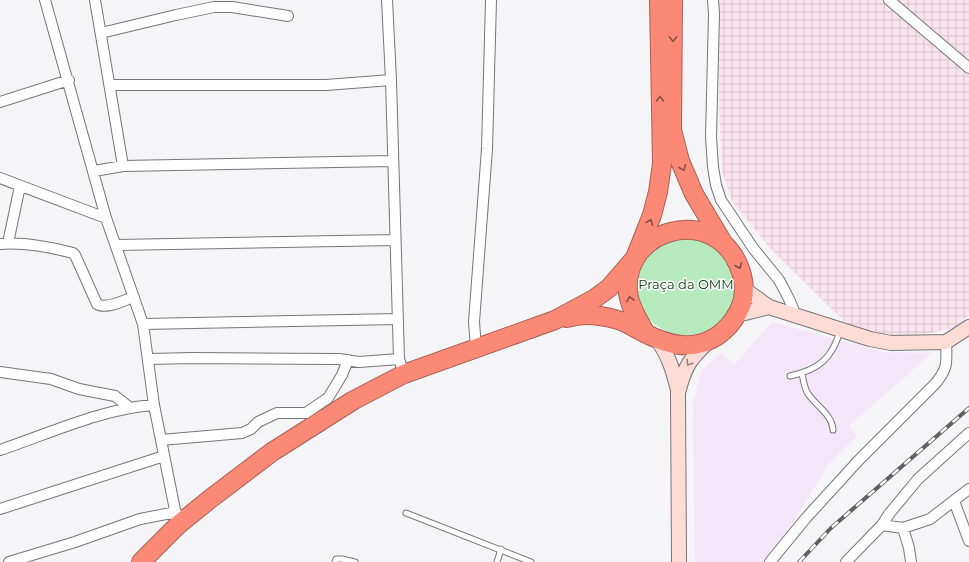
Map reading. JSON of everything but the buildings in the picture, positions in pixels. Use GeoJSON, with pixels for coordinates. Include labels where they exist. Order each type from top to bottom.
{"type":"FeatureCollection","features":[{"type":"Feature","properties":{"kind":"highway"},"geometry":{"type":"LineString","coordinates":[[651,336],[631,306],[628,293],[628,280],[652,215],[658,192],[662,164],[659,0]]}},
{"type":"Feature","properties":{"kind":"highway"},"geometry":{"type":"LineString","coordinates":[[555,320],[585,315],[602,317],[619,320],[668,343],[683,346],[697,345],[711,340],[726,330],[737,315],[742,303],[744,289],[742,271],[734,255],[722,242],[694,194],[680,161],[672,130],[673,0]]}},
{"type":"Feature","properties":{"kind":"highway"},"geometry":{"type":"LineString","coordinates":[[141,562],[177,519],[210,499],[291,439],[354,400],[402,367],[476,348],[555,320],[594,299],[609,288],[647,245],[660,236],[675,230],[692,229],[708,234],[722,242]]}},
{"type":"Feature","properties":{"kind":"street"},"geometry":{"type":"LineString","coordinates":[[9,562],[76,542],[140,519],[177,519],[154,405],[143,324],[106,218],[69,80],[45,0]]}},
{"type":"Feature","properties":{"kind":"street"},"geometry":{"type":"LineString","coordinates":[[95,0],[123,166]]}},
{"type":"Feature","properties":{"kind":"street"},"geometry":{"type":"LineString","coordinates":[[148,359],[201,358],[348,360],[402,367],[398,319],[392,161],[391,80],[387,0]]}},
{"type":"Feature","properties":{"kind":"street"},"geometry":{"type":"LineString","coordinates":[[476,348],[474,322],[487,149],[491,0]]}},
{"type":"Feature","properties":{"kind":"street"},"geometry":{"type":"LineString","coordinates":[[713,0],[714,14],[711,137],[716,185],[721,200],[753,248],[779,280],[796,316]]}},
{"type":"Feature","properties":{"kind":"street"},"geometry":{"type":"LineString","coordinates":[[889,0],[969,68]]}},
{"type":"Feature","properties":{"kind":"street"},"geometry":{"type":"LineString","coordinates":[[101,34],[214,7],[288,16]]}},
{"type":"Feature","properties":{"kind":"street"},"geometry":{"type":"LineString","coordinates":[[0,102],[69,80]]}},
{"type":"Feature","properties":{"kind":"street"},"geometry":{"type":"LineString","coordinates":[[110,85],[313,85],[391,80]]}},
{"type":"Feature","properties":{"kind":"street"},"geometry":{"type":"LineString","coordinates":[[94,171],[123,166],[392,161]]}},
{"type":"Feature","properties":{"kind":"street"},"geometry":{"type":"LineString","coordinates":[[0,178],[106,218]]}},
{"type":"Feature","properties":{"kind":"street"},"geometry":{"type":"LineString","coordinates":[[20,186],[4,243],[38,246],[73,253],[97,304],[100,306],[106,306],[134,297]]}},
{"type":"Feature","properties":{"kind":"street"},"geometry":{"type":"LineString","coordinates":[[116,245],[395,240]]}},
{"type":"Feature","properties":{"kind":"street"},"geometry":{"type":"LineString","coordinates":[[744,289],[769,307],[870,339],[891,343],[946,342],[969,327]]}},
{"type":"Feature","properties":{"kind":"street"},"geometry":{"type":"LineString","coordinates":[[737,315],[769,307]]}},
{"type":"Feature","properties":{"kind":"street"},"geometry":{"type":"LineString","coordinates":[[143,324],[398,319]]}},
{"type":"Feature","properties":{"kind":"street"},"geometry":{"type":"LineString","coordinates":[[651,336],[663,348],[669,358],[678,393],[679,562]]}},
{"type":"Feature","properties":{"kind":"street"},"geometry":{"type":"LineString","coordinates":[[678,393],[686,367],[693,356],[711,340]]}},
{"type":"Feature","properties":{"kind":"street"},"geometry":{"type":"LineString","coordinates":[[770,562],[806,518],[842,478],[934,385],[942,375],[946,367],[946,342]]}},
{"type":"Feature","properties":{"kind":"street"},"geometry":{"type":"LineString","coordinates":[[161,440],[242,433],[251,429],[258,422],[277,413],[306,413],[328,398],[342,375],[348,360]]}},
{"type":"Feature","properties":{"kind":"street"},"geometry":{"type":"LineString","coordinates":[[0,372],[51,379],[79,389],[115,396],[129,407]]}},
{"type":"Feature","properties":{"kind":"street"},"geometry":{"type":"LineString","coordinates":[[0,450],[74,424],[129,407],[154,405]]}},
{"type":"Feature","properties":{"kind":"street"},"geometry":{"type":"LineString","coordinates":[[846,562],[882,525],[918,478],[969,433]]}},
{"type":"Feature","properties":{"kind":"street"},"geometry":{"type":"LineString","coordinates":[[0,509],[164,456]]}},
{"type":"Feature","properties":{"kind":"street"},"geometry":{"type":"LineString","coordinates":[[882,525],[903,528],[930,519],[969,489]]}},
{"type":"Feature","properties":{"kind":"street"},"geometry":{"type":"LineString","coordinates":[[954,501],[969,540]]}},
{"type":"Feature","properties":{"kind":"street"},"geometry":{"type":"LineString","coordinates":[[903,528],[909,548],[911,562]]}},
{"type":"Feature","properties":{"kind":"lane"},"geometry":{"type":"LineString","coordinates":[[790,376],[802,373],[820,365],[826,360],[836,344],[840,330]]}},
{"type":"Feature","properties":{"kind":"lane"},"geometry":{"type":"LineString","coordinates":[[802,373],[806,391],[826,413],[833,425],[833,430]]}},
{"type":"Feature","properties":{"kind":"lane"},"geometry":{"type":"LineString","coordinates":[[406,513],[531,562]]}},
{"type":"Feature","properties":{"kind":"lane"},"geometry":{"type":"LineString","coordinates":[[497,562],[501,550]]}},
{"type":"Feature","properties":{"kind":"lane"},"geometry":{"type":"LineString","coordinates":[[335,562],[336,559],[342,558],[355,562]]}},
{"type":"Feature","properties":{"kind":"shaded area"},"geometry":{"type":"Polygon","coordinates":[[[719,0],[969,0],[969,315],[953,328],[903,339],[868,332],[848,325],[769,247],[732,201],[722,172],[719,100],[719,0]]]}},
{"type":"Feature","properties":{"kind":"shaded area"},"geometry":{"type":"Polygon","coordinates":[[[772,322],[883,352],[932,353],[849,426],[857,436],[828,465],[777,549],[764,562],[695,562],[693,405],[701,371],[721,353],[734,365],[772,322]]]}},
{"type":"Feature","properties":{"kind":"green space","name":"Praça da OMM"},"geometry":{"type":"Polygon","coordinates":[[[690,232],[732,259],[737,295],[728,314],[718,324],[707,331],[683,335],[671,333],[659,327],[649,319],[641,308],[636,294],[635,285],[645,253],[690,232]]]}},
{"type":"Feature","properties":{"kind":"railway"},"geometry":{"type":"LineString","coordinates":[[799,562],[831,528],[969,408]]}}]}
